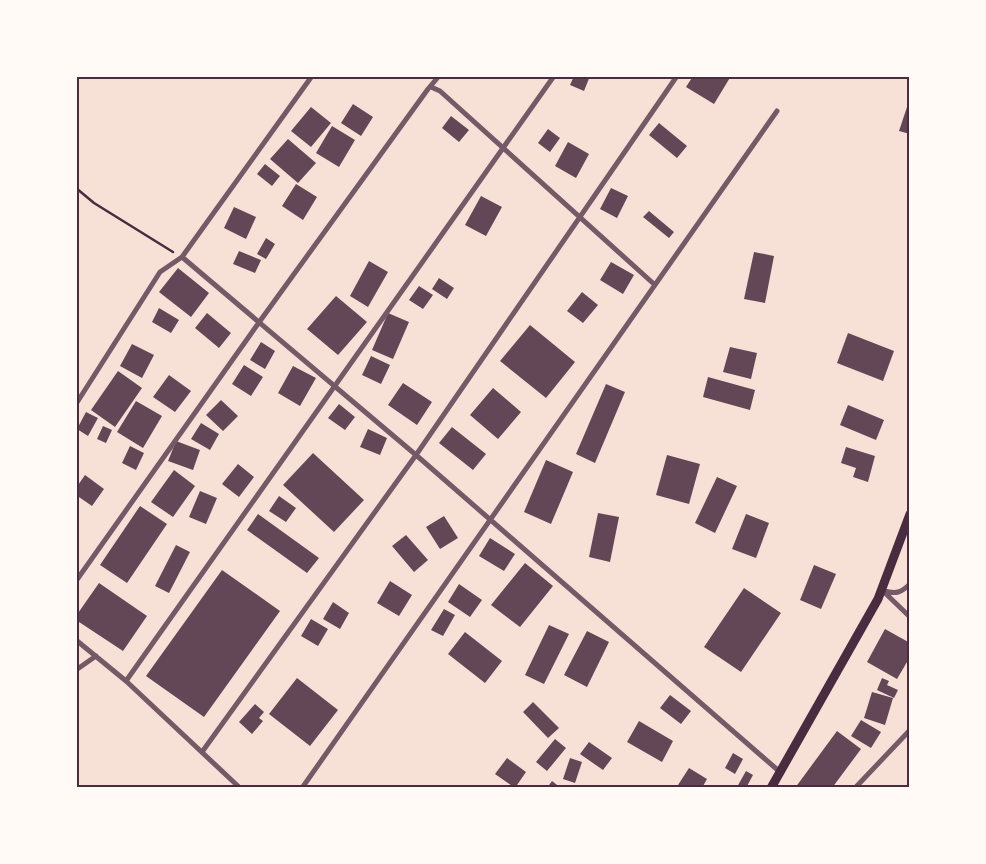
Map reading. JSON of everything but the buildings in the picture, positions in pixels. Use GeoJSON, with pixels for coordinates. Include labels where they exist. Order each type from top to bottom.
{"type":"FeatureCollection","features":[{"type":"Feature","properties":{"kind":"main road"},"geometry":{"type":"LineString","coordinates":[[772,788],[878,599],[910,514]]}},
{"type":"Feature","properties":{"kind":"street"},"geometry":{"type":"LineString","coordinates":[[76,404],[160,272],[182,257],[312,76]]}},
{"type":"Feature","properties":{"kind":"street"},"geometry":{"type":"LineString","coordinates":[[76,581],[260,321],[439,76]]}},
{"type":"Feature","properties":{"kind":"street"},"geometry":{"type":"LineString","coordinates":[[126,681],[554,76]]}},
{"type":"Feature","properties":{"kind":"street"},"geometry":{"type":"LineString","coordinates":[[202,752],[416,455],[677,76]]}},
{"type":"Feature","properties":{"kind":"street"},"geometry":{"type":"LineString","coordinates":[[431,87],[440,91],[654,285]]}},
{"type":"Feature","properties":{"kind":"street"},"geometry":{"type":"LineString","coordinates":[[302,788],[777,111]]}},
{"type":"Feature","properties":{"kind":"street"},"geometry":{"type":"LineString","coordinates":[[182,257],[260,321],[334,387],[416,455],[780,772]]}},
{"type":"Feature","properties":{"kind":"street"},"geometry":{"type":"LineString","coordinates":[[882,590],[895,594],[904,590],[910,584]]}},
{"type":"Feature","properties":{"kind":"street"},"geometry":{"type":"LineString","coordinates":[[882,590],[910,617]]}},
{"type":"Feature","properties":{"kind":"street"},"geometry":{"type":"LineString","coordinates":[[76,640],[126,681],[240,788]]}},
{"type":"Feature","properties":{"kind":"street"},"geometry":{"type":"LineString","coordinates":[[76,670],[96,656]]}},
{"type":"Feature","properties":{"kind":"street"},"geometry":{"type":"LineString","coordinates":[[855,788],[910,730]]}},
{"type":"Feature","properties":{"kind":"path"},"geometry":{"type":"LineString","coordinates":[[76,188],[94,203],[182,257]]}}]}
